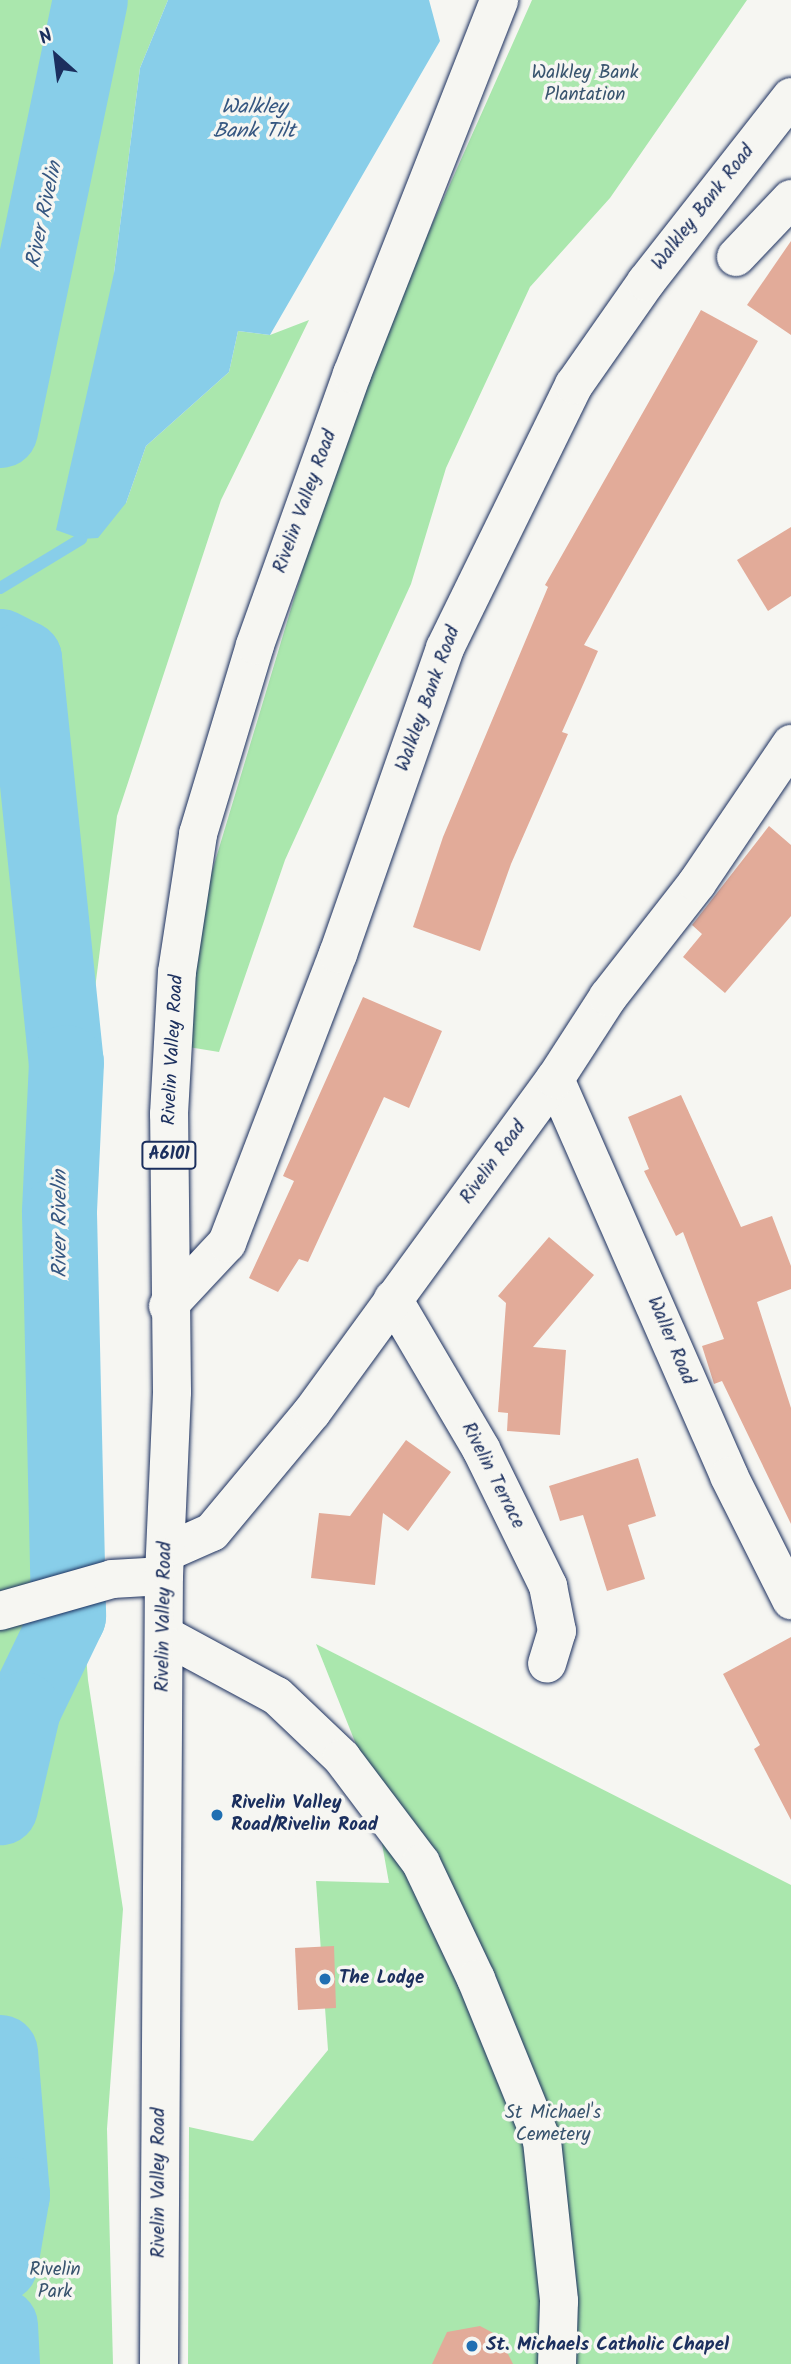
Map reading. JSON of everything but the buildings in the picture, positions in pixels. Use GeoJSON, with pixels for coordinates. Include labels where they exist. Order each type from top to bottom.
{"type":"FeatureCollection","features":[{"type":"Feature","properties":{"kind":"street","name":"Rivelin Valley Road"},"geometry":{"type":"LineString","coordinates":[[159,2364],[164,1635],[172,1392],[168,1306],[169,1114],[177,972],[198,834],[255,645],[352,374],[499,0]]}},
{"type":"Feature","properties":{"kind":"street","name":"Walkley Bank Road"},"geometry":{"type":"LineString","coordinates":[[168,1306],[227,1243],[338,954],[444,648],[574,385],[646,282],[791,97]]}},
{"type":"Feature","properties":{"kind":"street"},"geometry":{"type":"LineString","coordinates":[[736,257],[791,199]]}},
{"type":"Feature","properties":{"kind":"street","name":"Rivelin Road"},"geometry":{"type":"LineString","coordinates":[[165,1564],[212,1532],[237,1507],[555,1079],[608,997],[697,883],[791,744]]}},
{"type":"Feature","properties":{"kind":"street","name":"Waller Road"},"geometry":{"type":"LineString","coordinates":[[555,1079],[729,1476],[791,1600]]}},
{"type":"Feature","properties":{"kind":"street","name":"Rivelin Terrace"},"geometry":{"type":"LineString","coordinates":[[393,1299],[481,1449],[548,1586],[556,1631],[547,1662]]}},
{"type":"Feature","properties":{"kind":"street"},"geometry":{"type":"LineString","coordinates":[[12,1607],[165,1564]]}},
{"type":"Feature","properties":{"kind":"street"},"geometry":{"type":"LineString","coordinates":[[164,1635],[278,1696],[342,1758],[421,1863],[476,1979],[542,2141],[559,2301],[557,2364]]}},
{"type":"Feature","properties":{"kind":"green space","name":"Rivelin Park"},"geometry":{"type":"Polygon","coordinates":[[[0,0],[168,0],[140,68],[114,273],[126,503],[146,446],[229,372],[238,331],[270,335],[309,320],[221,500],[117,816],[83,1083],[73,1494],[88,1680],[123,1909],[107,2129],[113,2364],[0,2364],[0,0]]]}},
{"type":"Feature","properties":{"kind":"green space","name":"Walkley Bank Plantation"},"geometry":{"type":"Polygon","coordinates":[[[532,0],[747,0],[610,198],[530,287],[446,468],[411,584],[285,860],[219,1052],[170,1044],[204,898],[311,542],[377,348],[532,0]]]}},
{"type":"Feature","properties":{"kind":"green space","name":"St Michael's Cemetery"},"geometry":{"type":"Polygon","coordinates":[[[316,1644],[791,1885],[791,2364],[188,2364],[189,2127],[253,2141],[328,2050],[316,1881],[389,1883],[371,1782],[316,1644]]]}},
{"type":"Feature","properties":{"kind":"water","name":"Walkley Bank Tilt"},"geometry":{"type":"Polygon","coordinates":[[[168,0],[429,0],[440,41],[270,335],[238,331],[229,372],[146,446],[126,503],[98,538],[81,539],[56,530],[114,273],[140,68],[168,0]]]}},
{"type":"Feature","properties":{"kind":"waterway","name":"River Rivelin"},"geometry":{"type":"LineString","coordinates":[[0,430],[90,0]]}},
{"type":"Feature","properties":{"kind":"waterway"},"geometry":{"type":"LineString","coordinates":[[0,588],[81,539]]}},
{"type":"Feature","properties":{"kind":"waterway","name":"River Rivelin"},"geometry":{"type":"LineString","coordinates":[[0,646],[24,658],[66,1062],[59,1213],[68,1616],[23,1709],[0,1807]]}},
{"type":"Feature","properties":{"kind":"waterway","name":"River Rivelin"},"geometry":{"type":"LineString","coordinates":[[0,2052],[12,2194],[0,2264]]}},
{"type":"Feature","properties":{"kind":"waterway","name":"River Rivelin"},"geometry":{"type":"LineString","coordinates":[[0,2325],[2,2364]]}},
{"type":"Feature","properties":{"kind":"place","name":"Rivelin Valley Road/Rivelin Road"},"geometry":{"type":"Point","coordinates":[217,1815]}},
{"type":"Feature","properties":{"kind":"place","name":"The Lodge"},"geometry":{"type":"Point","coordinates":[325,1979]}},
{"type":"Feature","properties":{"kind":"place","name":"St. Michaels Catholic Chapel"},"geometry":{"type":"Point","coordinates":[472,2346]}}]}
